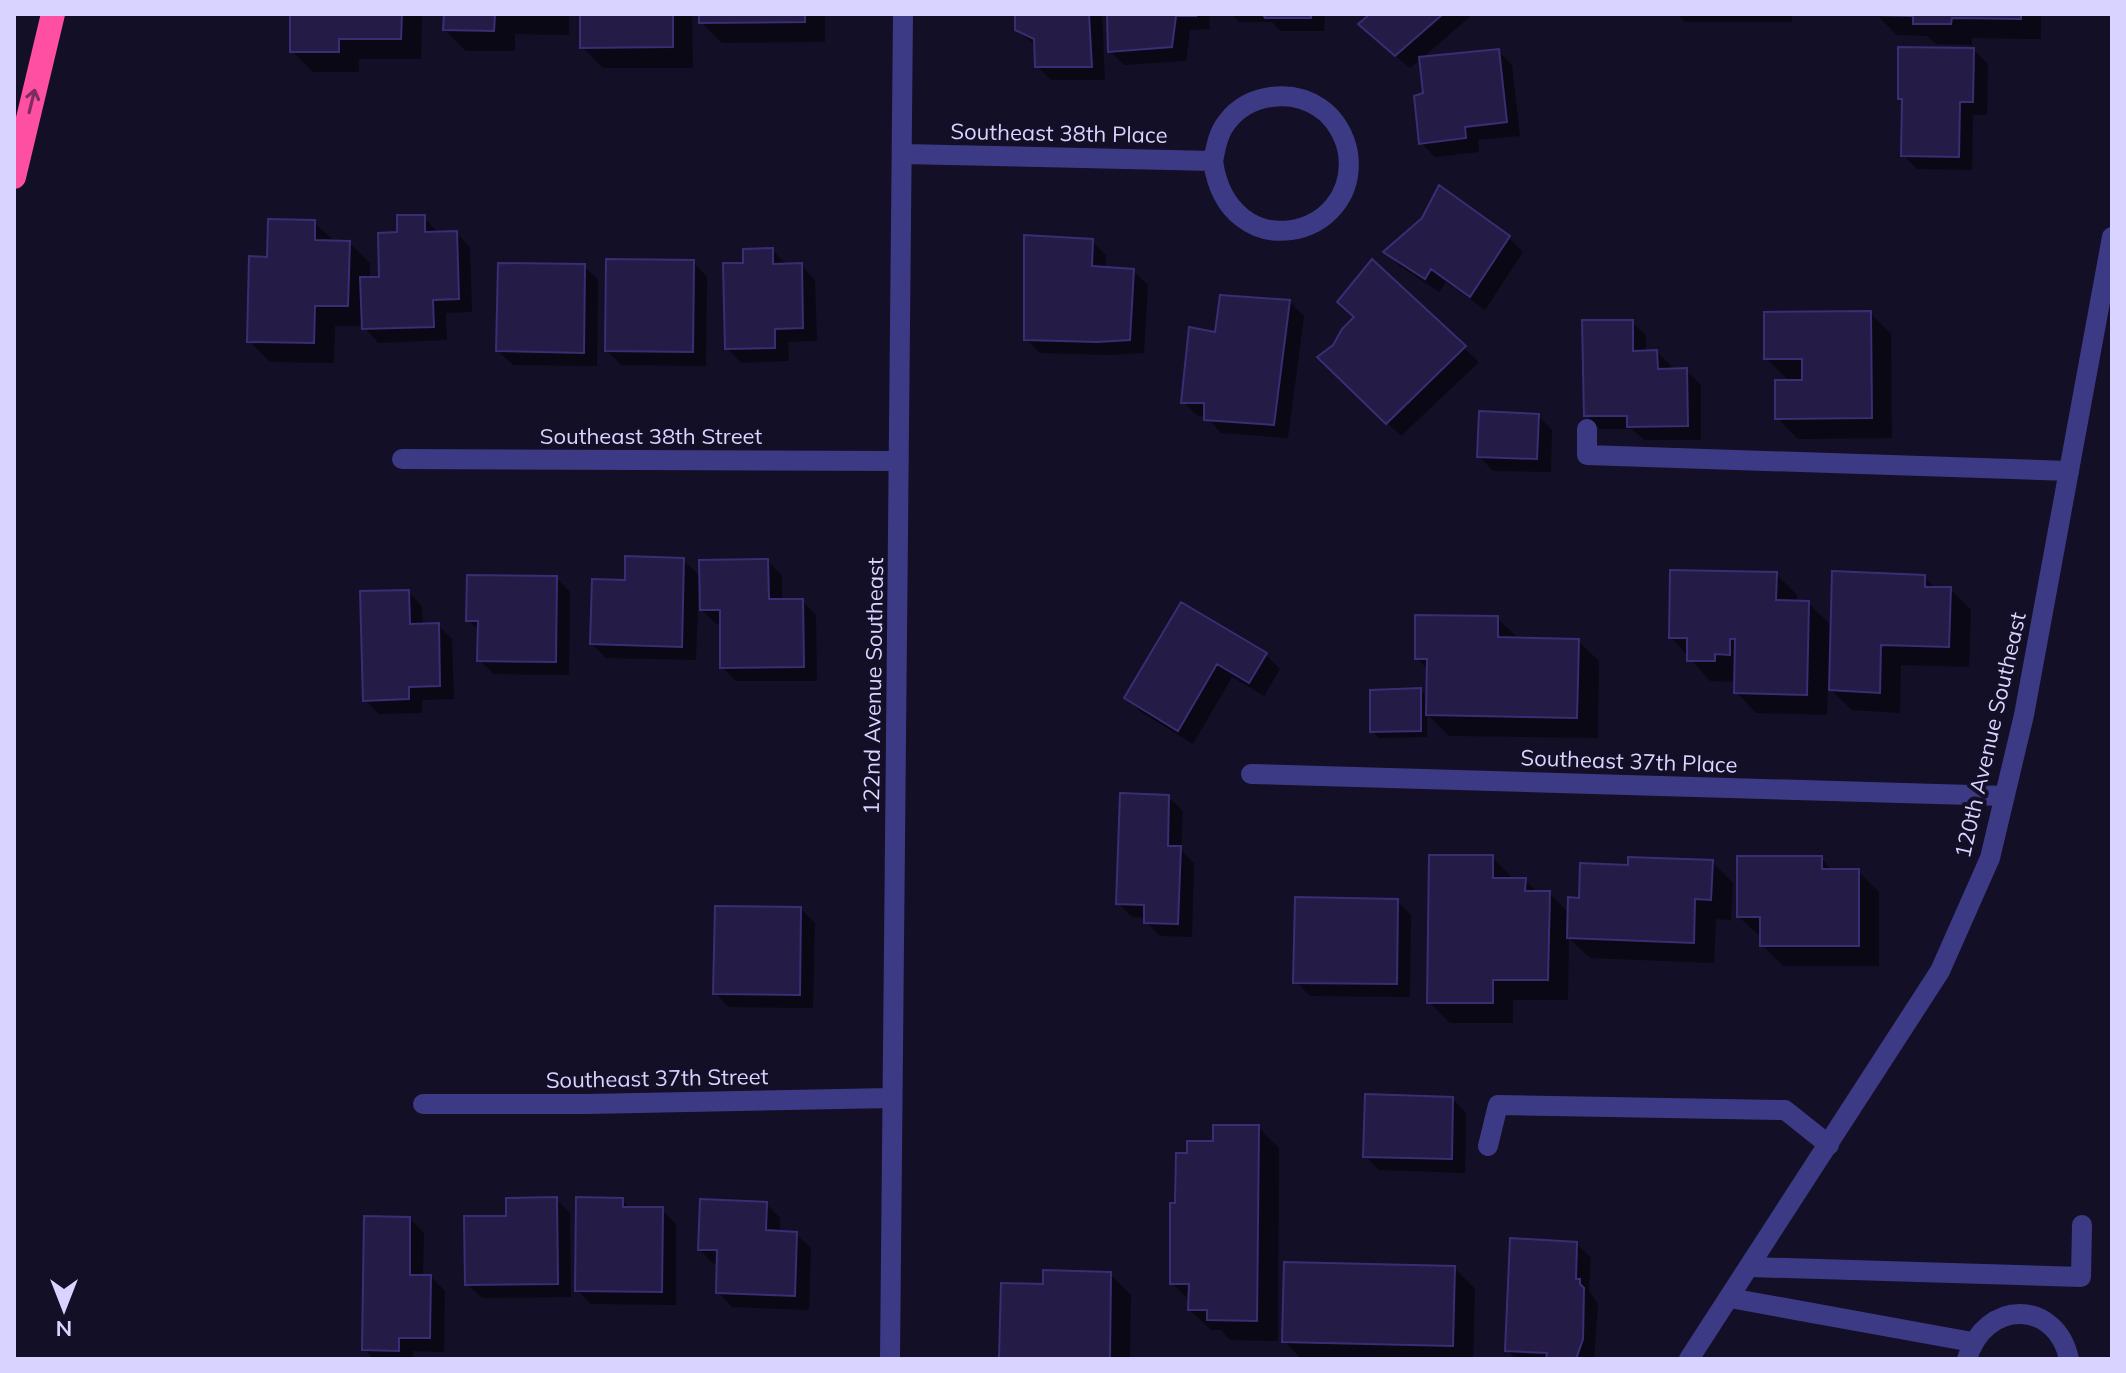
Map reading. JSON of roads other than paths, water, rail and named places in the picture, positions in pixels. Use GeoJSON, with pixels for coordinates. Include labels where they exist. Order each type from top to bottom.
{"type":"FeatureCollection","features":[{"type":"Feature","properties":{"kind":"highway"},"geometry":{"type":"LineString","coordinates":[[14,177],[53,14]]}},
{"type":"Feature","properties":{"kind":"street","name":"122nd Avenue Southeast"},"geometry":{"type":"LineString","coordinates":[[890,1359],[903,14]]}},
{"type":"Feature","properties":{"kind":"street"},"geometry":{"type":"LineString","coordinates":[[1283,95],[1304,99],[1323,110],[1338,125],[1347,144],[1350,166],[1346,186],[1335,205],[1320,220],[1300,229],[1279,232],[1258,227],[1239,217],[1225,201],[1216,182],[1213,161],[1217,141],[1227,121],[1253,103],[1283,95]]}},
{"type":"Feature","properties":{"kind":"street","name":"Southeast 38th Place"},"geometry":{"type":"LineString","coordinates":[[903,154],[1213,161]]}},
{"type":"Feature","properties":{"kind":"street","name":"120th Avenue Southeast"},"geometry":{"type":"LineString","coordinates":[[1689,1359],[1940,971],[1990,858],[2024,715],[2111,248]]}},
{"type":"Feature","properties":{"kind":"street"},"geometry":{"type":"LineString","coordinates":[[1587,429],[1587,455],[2069,471]]}},
{"type":"Feature","properties":{"kind":"street","name":"Southeast 38th Street"},"geometry":{"type":"LineString","coordinates":[[402,459],[899,461]]}},
{"type":"Feature","properties":{"kind":"street","name":"Southeast 37th Place"},"geometry":{"type":"LineString","coordinates":[[1251,774],[2005,796]]}},
{"type":"Feature","properties":{"kind":"street","name":"Southeast 37th Street"},"geometry":{"type":"LineString","coordinates":[[423,1104],[891,1098]]}},
{"type":"Feature","properties":{"kind":"street"},"geometry":{"type":"LineString","coordinates":[[1488,1146],[1498,1105],[1785,1110],[1829,1145]]}},
{"type":"Feature","properties":{"kind":"street"},"geometry":{"type":"LineString","coordinates":[[1750,1267],[2081,1277],[2082,1225]]}},
{"type":"Feature","properties":{"kind":"street"},"geometry":{"type":"LineString","coordinates":[[1730,1298],[1970,1351],[1982,1328],[1997,1318],[2014,1314],[2031,1316],[2046,1322],[2058,1333],[2069,1359]]}}]}
